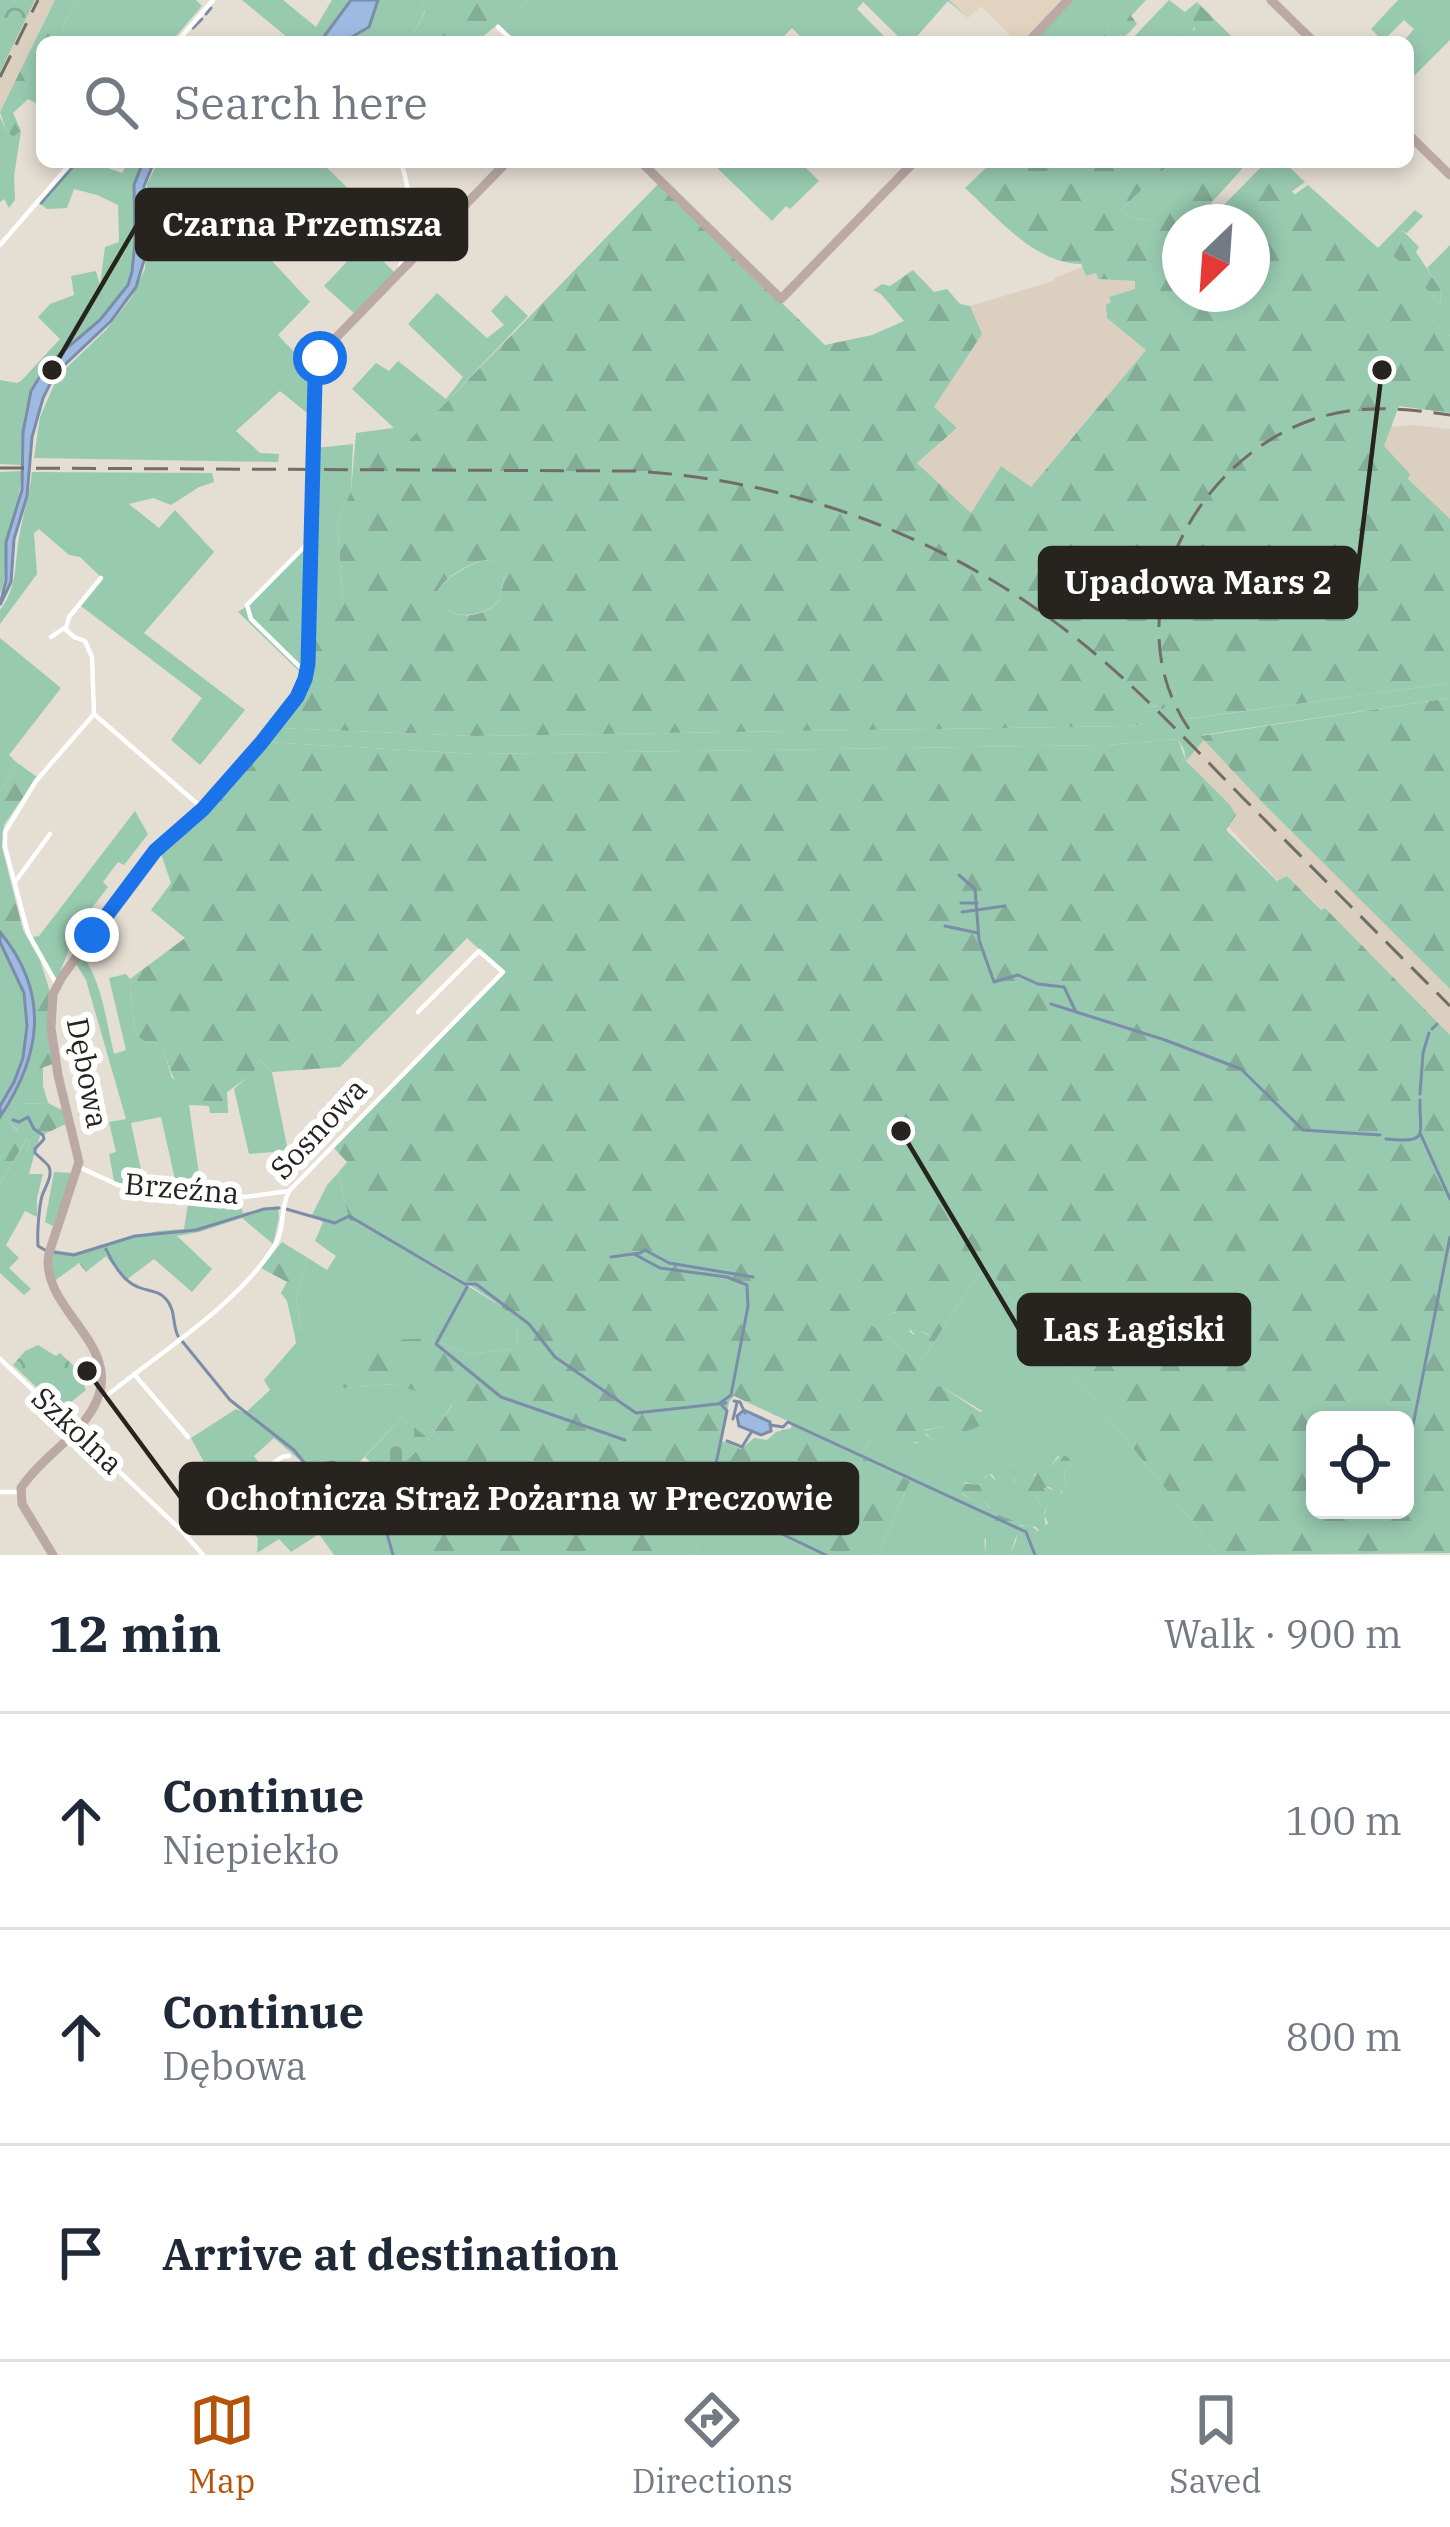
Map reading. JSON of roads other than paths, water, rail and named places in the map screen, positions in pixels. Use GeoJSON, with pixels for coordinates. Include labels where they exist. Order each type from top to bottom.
{"type":"FeatureCollection","features":[{"type":"Feature","properties":{"kind":"street"},"geometry":{"type":"LineString","coordinates":[[182,36],[213,0]]}},
{"type":"Feature","properties":{"kind":"street"},"geometry":{"type":"LineString","coordinates":[[1034,36],[1068,0]]}},
{"type":"Feature","properties":{"kind":"street"},"geometry":{"type":"LineString","coordinates":[[1271,0],[1308,36]]}},
{"type":"Feature","properties":{"kind":"street"},"geometry":{"type":"LineString","coordinates":[[498,28],[507,36]]}},
{"type":"Feature","properties":{"kind":"street"},"geometry":{"type":"LineString","coordinates":[[1414,140],[1450,175]]}},
{"type":"Feature","properties":{"kind":"street"},"geometry":{"type":"LineString","coordinates":[[0,245],[67,168]]}},
{"type":"Feature","properties":{"kind":"street"},"geometry":{"type":"LineString","coordinates":[[398,274],[411,216],[403,168]]}},
{"type":"Feature","properties":{"kind":"street","name":"Dębowa"},"geometry":{"type":"LineString","coordinates":[[98,1396],[95,1350],[52,1288],[47,1269],[79,1167],[52,1035],[50,1015],[57,985],[142,865],[203,809],[302,688],[316,374],[321,354],[501,168]]}},
{"type":"Feature","properties":{"kind":"street"},"geometry":{"type":"LineString","coordinates":[[647,168],[781,299],[908,168]]}},
{"type":"Feature","properties":{"kind":"street"},"geometry":{"type":"LineString","coordinates":[[306,673],[250,619],[247,605],[311,540]]}},
{"type":"Feature","properties":{"kind":"street"},"geometry":{"type":"LineString","coordinates":[[51,637],[66,628],[69,617],[101,578]]}},
{"type":"Feature","properties":{"kind":"street"},"geometry":{"type":"LineString","coordinates":[[57,985],[28,933],[4,842],[5,829],[36,781],[94,714],[90,652],[85,641],[66,628]]}},
{"type":"Feature","properties":{"kind":"street"},"geometry":{"type":"LineString","coordinates":[[94,714],[203,809]]}},
{"type":"Feature","properties":{"kind":"street"},"geometry":{"type":"LineString","coordinates":[[15,882],[50,834]]}},
{"type":"Feature","properties":{"kind":"street","name":"Sosnowa"},"geometry":{"type":"LineString","coordinates":[[20,1492],[88,1415],[98,1396],[105,1397],[224,1304],[274,1246],[290,1191],[503,972],[479,951],[418,1012]]}},
{"type":"Feature","properties":{"kind":"street","name":"Brzeźna"},"geometry":{"type":"LineString","coordinates":[[79,1167],[132,1189],[158,1186],[245,1197],[290,1191]]}},
{"type":"Feature","properties":{"kind":"street","name":"Szkolna"},"geometry":{"type":"LineString","coordinates":[[0,1359],[203,1555]]}},
{"type":"Feature","properties":{"kind":"street"},"geometry":{"type":"LineString","coordinates":[[134,1374],[188,1437]]}},
{"type":"Feature","properties":{"kind":"street"},"geometry":{"type":"LineString","coordinates":[[182,1531],[219,1500],[289,1456]]}},
{"type":"Feature","properties":{"kind":"street"},"geometry":{"type":"LineString","coordinates":[[0,1492],[20,1492],[25,1510],[53,1555]]}},
{"type":"Feature","properties":{"kind":"water"},"geometry":{"type":"Polygon","coordinates":[[[351,0],[378,0],[369,27],[353,36],[324,36],[351,0]]]}},
{"type":"Feature","properties":{"kind":"water"},"geometry":{"type":"Polygon","coordinates":[[[141,168],[152,168],[144,186],[145,257],[136,287],[111,321],[55,374],[43,398],[32,437],[27,496],[14,539],[11,582],[0,605],[6,580],[6,542],[22,490],[23,432],[31,391],[47,365],[100,320],[128,285],[135,242],[134,185],[141,168]]]}},
{"type":"Feature","properties":{"kind":"water"},"geometry":{"type":"Polygon","coordinates":[[[0,932],[27,978],[34,1024],[25,1070],[0,1117],[0,1106],[23,1058],[27,1026],[24,993],[0,942],[0,932]]]}},
{"type":"Feature","properties":{"kind":"water"},"geometry":{"type":"Polygon","coordinates":[[[744,1410],[770,1422],[771,1431],[761,1435],[739,1426],[737,1416],[744,1410]]]}},
{"type":"Feature","properties":{"kind":"waterway"},"geometry":{"type":"LineString","coordinates":[[206,14],[211,8]]}},
{"type":"Feature","properties":{"kind":"waterway"},"geometry":{"type":"LineString","coordinates":[[193,28],[202,19]]}},
{"type":"Feature","properties":{"kind":"waterway"},"geometry":{"type":"LineString","coordinates":[[41,203],[72,168]]}},
{"type":"Feature","properties":{"kind":"waterway"},"geometry":{"type":"LineString","coordinates":[[959,875],[975,889],[979,940],[994,982],[1018,975],[1038,984],[1064,987],[1075,1010]]}},
{"type":"Feature","properties":{"kind":"waterway"},"geometry":{"type":"LineString","coordinates":[[961,903],[977,903]]}},
{"type":"Feature","properties":{"kind":"waterway"},"geometry":{"type":"LineString","coordinates":[[962,912],[1005,906]]}},
{"type":"Feature","properties":{"kind":"waterway"},"geometry":{"type":"LineString","coordinates":[[945,926],[978,933]]}},
{"type":"Feature","properties":{"kind":"waterway"},"geometry":{"type":"LineString","coordinates":[[1051,1004],[1241,1069],[1303,1130],[1380,1135]]}},
{"type":"Feature","properties":{"kind":"waterway"},"geometry":{"type":"LineString","coordinates":[[1432,1029],[1437,1024]]}},
{"type":"Feature","properties":{"kind":"waterway"},"geometry":{"type":"LineString","coordinates":[[1420,1094],[1429,1033]]}},
{"type":"Feature","properties":{"kind":"waterway"},"geometry":{"type":"LineString","coordinates":[[1386,1139],[1410,1140],[1420,1134],[1420,1100]]}},
{"type":"Feature","properties":{"kind":"waterway"},"geometry":{"type":"LineString","coordinates":[[13,1120],[28,1117],[44,1139],[35,1153],[50,1170],[38,1227],[38,1246],[45,1250]]}},
{"type":"Feature","properties":{"kind":"waterway"},"geometry":{"type":"LineString","coordinates":[[1421,1135],[1450,1199]]}},
{"type":"Feature","properties":{"kind":"waterway"},"geometry":{"type":"LineString","coordinates":[[53,1252],[74,1255],[135,1236],[196,1230],[279,1208]]}},
{"type":"Feature","properties":{"kind":"waterway"},"geometry":{"type":"LineString","coordinates":[[286,1209],[335,1223],[349,1216],[465,1284],[476,1284],[529,1324],[555,1357],[636,1413],[726,1403]]}},
{"type":"Feature","properties":{"kind":"waterway"},"geometry":{"type":"LineString","coordinates":[[1414,1420],[1450,1237]]}},
{"type":"Feature","properties":{"kind":"waterway"},"geometry":{"type":"LineString","coordinates":[[106,1249],[128,1281],[166,1299],[178,1336]]}},
{"type":"Feature","properties":{"kind":"waterway"},"geometry":{"type":"LineString","coordinates":[[611,1257],[645,1250],[669,1263],[753,1277]]}},
{"type":"Feature","properties":{"kind":"waterway"},"geometry":{"type":"LineString","coordinates":[[634,1254],[660,1268],[727,1277],[747,1285],[748,1306],[731,1395],[720,1403],[727,1411],[713,1478]]}},
{"type":"Feature","properties":{"kind":"waterway"},"geometry":{"type":"LineString","coordinates":[[467,1287],[436,1344],[501,1397],[625,1440]]}},
{"type":"Feature","properties":{"kind":"waterway"},"geometry":{"type":"LineString","coordinates":[[182,1341],[230,1400],[294,1450],[307,1466],[337,1464]]}},
{"type":"Feature","properties":{"kind":"waterway"},"geometry":{"type":"LineString","coordinates":[[734,1401],[740,1402],[745,1413]]}},
{"type":"Feature","properties":{"kind":"waterway"},"geometry":{"type":"LineString","coordinates":[[733,1419],[737,1403]]}},
{"type":"Feature","properties":{"kind":"waterway"},"geometry":{"type":"LineString","coordinates":[[770,1425],[783,1427],[788,1422],[1024,1531]]}},
{"type":"Feature","properties":{"kind":"waterway"},"geometry":{"type":"LineString","coordinates":[[727,1441],[742,1447],[752,1431]]}},
{"type":"Feature","properties":{"kind":"waterway"},"geometry":{"type":"LineString","coordinates":[[342,1468],[382,1516],[393,1555]]}},
{"type":"Feature","properties":{"kind":"waterway"},"geometry":{"type":"LineString","coordinates":[[708,1499],[712,1483]]}},
{"type":"Feature","properties":{"kind":"waterway"},"geometry":{"type":"LineString","coordinates":[[712,1501],[826,1555]]}},
{"type":"Feature","properties":{"kind":"waterway"},"geometry":{"type":"LineString","coordinates":[[1026,1532],[1035,1555]]}},
{"type":"Feature","properties":{"kind":"railway"},"geometry":{"type":"LineString","coordinates":[[0,77],[38,0]]}},
{"type":"Feature","properties":{"kind":"railway"},"geometry":{"type":"LineString","coordinates":[[1189,729],[1167,685],[1159,639],[1163,592],[1177,547],[1201,505],[1233,469],[1271,439],[1314,419],[1382,409],[1450,415]]}},
{"type":"Feature","properties":{"kind":"railway"},"geometry":{"type":"LineString","coordinates":[[0,468],[634,471],[759,488],[878,524],[990,579],[1093,652],[1450,1006]]}},
{"type":"Feature","properties":{"kind":"place","name":"Czarna Przemsza"},"geometry":{"type":"Point","coordinates":[52,370]}},
{"type":"Feature","properties":{"kind":"place","name":"Upadowa Mars 2"},"geometry":{"type":"Point","coordinates":[1382,370]}},
{"type":"Feature","properties":{"kind":"place","name":"Las Łagiski"},"geometry":{"type":"Point","coordinates":[901,1131]}},
{"type":"Feature","properties":{"kind":"place","name":"Ochotnicza Straż Pożarna w Preczowie"},"geometry":{"type":"Point","coordinates":[87,1371]}}]}
